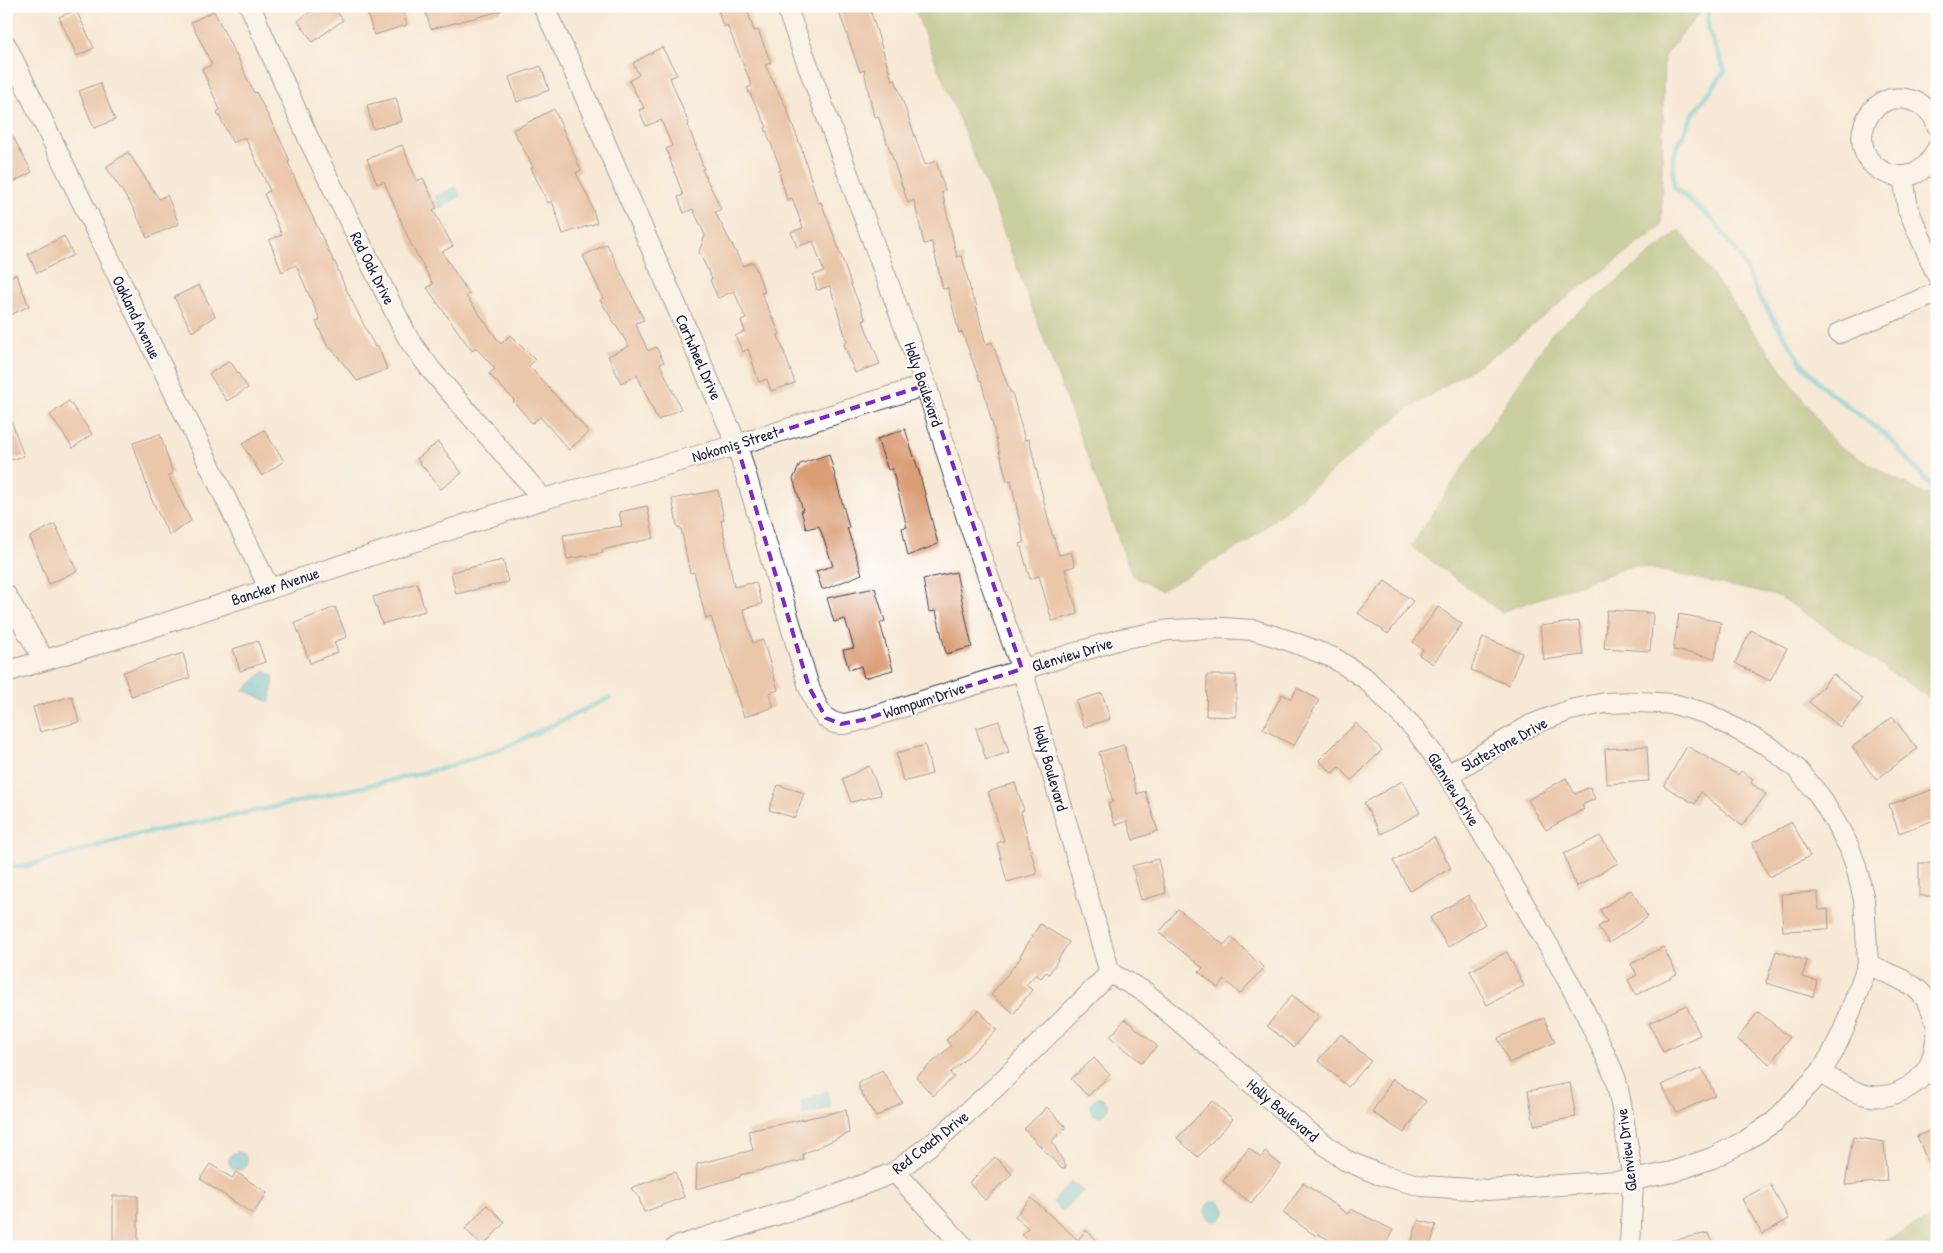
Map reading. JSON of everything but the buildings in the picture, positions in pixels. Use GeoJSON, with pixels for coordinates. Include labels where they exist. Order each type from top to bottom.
{"type":"FeatureCollection","features":[{"type":"Feature","properties":{"kind":"street","name":"Red Oak Drive"},"geometry":{"type":"LineString","coordinates":[[250,6],[311,144],[409,340],[432,370],[543,499]]}},
{"type":"Feature","properties":{"kind":"street","name":"Cartwheel Drive"},"geometry":{"type":"LineString","coordinates":[[543,6],[570,62],[737,445],[808,687],[816,706],[826,718]]}},
{"type":"Feature","properties":{"kind":"street","name":"Holly Boulevard"},"geometry":{"type":"LineString","coordinates":[[786,6],[926,385],[956,486],[1022,670],[1110,973],[1145,992],[1306,1130],[1345,1160],[1378,1174],[1422,1186],[1487,1190],[1632,1180]]}},
{"type":"Feature","properties":{"kind":"street","name":"Oakland Avenue"},"geometry":{"type":"LineString","coordinates":[[6,45],[269,588]]}},
{"type":"Feature","properties":{"kind":"street"},"geometry":{"type":"LineString","coordinates":[[1937,125],[1930,112],[1920,104],[1909,99],[1896,98],[1883,102],[1872,110],[1865,121],[1861,134],[1862,147],[1868,160],[1878,169],[1889,175],[1903,176],[1915,173],[1925,167],[1933,158],[1937,149]]}},
{"type":"Feature","properties":{"kind":"street"},"geometry":{"type":"LineString","coordinates":[[1903,176],[1908,209],[1937,275]]}},
{"type":"Feature","properties":{"kind":"street"},"geometry":{"type":"LineString","coordinates":[[1840,333],[1937,293]]}},
{"type":"Feature","properties":{"kind":"street","name":"Nokomis Street"},"geometry":{"type":"LineString","coordinates":[[543,499],[737,445],[926,385]]}},
{"type":"Feature","properties":{"kind":"street","name":"Bancker Avenue"},"geometry":{"type":"LineString","coordinates":[[6,672],[144,630],[543,499]]}},
{"type":"Feature","properties":{"kind":"street"},"geometry":{"type":"LineString","coordinates":[[6,595],[44,660]]}},
{"type":"Feature","properties":{"kind":"street","name":"Glenview Drive"},"geometry":{"type":"LineString","coordinates":[[1022,670],[1120,639],[1168,630],[1222,628],[1254,630],[1290,641],[1334,658],[1366,679],[1415,729],[1448,775],[1554,955],[1585,1012],[1609,1063],[1616,1080],[1632,1180],[1630,1247]]}},
{"type":"Feature","properties":{"kind":"street","name":"Wampum Drive"},"geometry":{"type":"LineString","coordinates":[[826,718],[841,724],[862,720],[1022,670]]}},
{"type":"Feature","properties":{"kind":"street","name":"Slatestone Drive"},"geometry":{"type":"LineString","coordinates":[[1448,775],[1532,724],[1570,710],[1605,703],[1640,702],[1674,704],[1708,714],[1770,747],[1797,769],[1818,795],[1845,840],[1856,866],[1864,900],[1868,964],[1844,1029],[1832,1054],[1820,1073],[1774,1122],[1745,1141],[1712,1158],[1672,1172],[1632,1180]]}},
{"type":"Feature","properties":{"kind":"street"},"geometry":{"type":"LineString","coordinates":[[1868,964],[1899,978],[1913,986],[1923,995],[1927,999],[1934,1015],[1937,1028]]}},
{"type":"Feature","properties":{"kind":"street","name":"Red Coach Drive"},"geometry":{"type":"LineString","coordinates":[[676,1247],[832,1197],[895,1172],[939,1138],[997,1086],[1110,973]]}},
{"type":"Feature","properties":{"kind":"street"},"geometry":{"type":"LineString","coordinates":[[1820,1073],[1865,1095],[1880,1096],[1899,1093],[1913,1083],[1928,1067],[1934,1052],[1937,1035]]}},
{"type":"Feature","properties":{"kind":"street"},"geometry":{"type":"LineString","coordinates":[[895,1172],[964,1247]]}},
{"type":"Feature","properties":{"kind":"highlighted area"},"geometry":{"type":"Polygon","coordinates":[[[926,385],[1022,669],[862,720],[841,724],[826,718],[809,687],[737,445],[926,385]]]}},
{"type":"Feature","properties":{"kind":"green space"},"geometry":{"type":"Polygon","coordinates":[[[913,6],[1705,6],[1664,56],[1661,227],[1578,289],[1500,351],[1402,413],[1247,542],[1160,591],[1132,575],[991,198],[913,6]]]}},
{"type":"Feature","properties":{"kind":"green space"},"geometry":{"type":"Polygon","coordinates":[[[1680,230],[1836,445],[1925,495],[1937,493],[1937,703],[1781,597],[1635,565],[1501,612],[1411,546],[1552,333],[1680,230]]]}},
{"type":"Feature","properties":{"kind":"green space"},"geometry":{"type":"Polygon","coordinates":[[[1937,1216],[1937,1247],[1868,1247],[1937,1216]]]}},
{"type":"Feature","properties":{"kind":"water"},"geometry":{"type":"Polygon","coordinates":[[[455,187],[460,196],[440,209],[435,196],[455,187]]]}},
{"type":"Feature","properties":{"kind":"water"},"geometry":{"type":"Polygon","coordinates":[[[265,671],[274,677],[270,702],[244,690],[265,671]]]}},
{"type":"Feature","properties":{"kind":"water"},"geometry":{"type":"Polygon","coordinates":[[[827,1091],[830,1108],[803,1115],[801,1102],[827,1091]]]}},
{"type":"Feature","properties":{"kind":"water"},"geometry":{"type":"Polygon","coordinates":[[[1095,1098],[1103,1098],[1108,1103],[1106,1114],[1095,1116],[1090,1111],[1090,1103],[1095,1098]]]}},
{"type":"Feature","properties":{"kind":"water"},"geometry":{"type":"Polygon","coordinates":[[[238,1152],[244,1155],[247,1161],[244,1167],[238,1170],[232,1167],[229,1161],[232,1155],[238,1152]]]}},
{"type":"Feature","properties":{"kind":"water"},"geometry":{"type":"Polygon","coordinates":[[[1071,1182],[1083,1191],[1063,1211],[1053,1202],[1071,1182]]]}},
{"type":"Feature","properties":{"kind":"water"},"geometry":{"type":"Polygon","coordinates":[[[1215,1201],[1222,1204],[1225,1211],[1222,1218],[1215,1221],[1208,1218],[1205,1211],[1208,1204],[1215,1201]]]}},
{"type":"Feature","properties":{"kind":"waterway"},"geometry":{"type":"LineString","coordinates":[[1708,6],[1708,29],[1725,71],[1693,114],[1673,156],[1674,187],[1714,221],[1741,258],[1758,295],[1801,362],[1823,387],[1887,436],[1937,492]]}},
{"type":"Feature","properties":{"kind":"waterway"},"geometry":{"type":"LineString","coordinates":[[6,867],[27,866],[135,835],[275,807],[444,768],[506,747],[609,698]]}}]}
